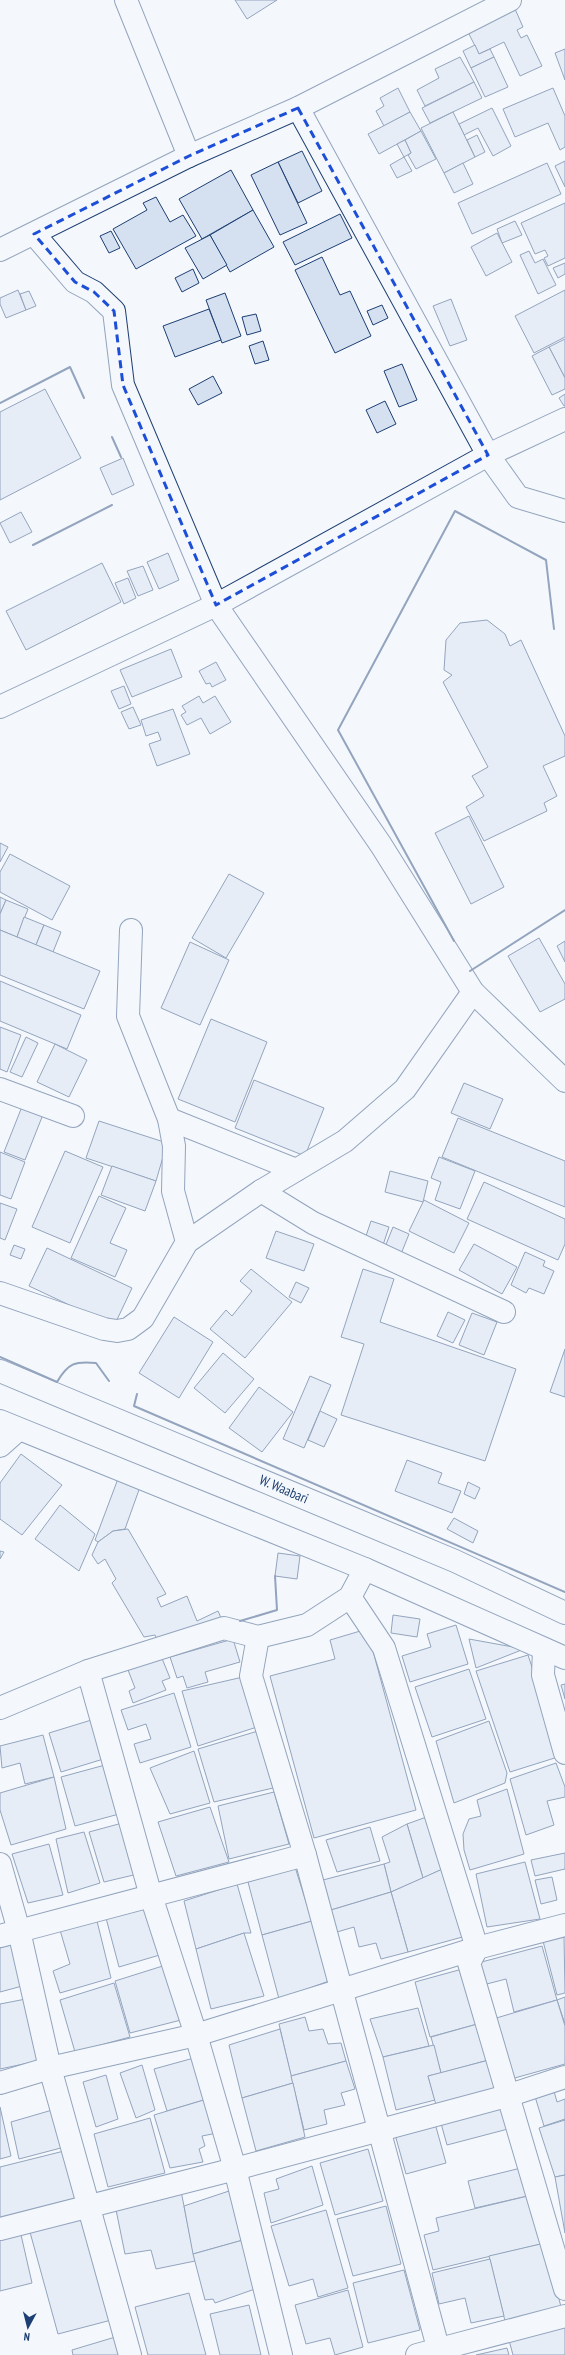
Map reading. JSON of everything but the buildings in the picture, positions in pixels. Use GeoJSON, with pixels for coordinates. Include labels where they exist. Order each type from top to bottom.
{"type":"FeatureCollection","features":[{"type":"Feature","properties":{"kind":"street"},"geometry":{"type":"LineString","coordinates":[[126,0],[189,156]]}},
{"type":"Feature","properties":{"kind":"street"},"geometry":{"type":"LineString","coordinates":[[0,250],[189,156],[298,108],[510,0]]}},
{"type":"Feature","properties":{"kind":"street"},"geometry":{"type":"LineString","coordinates":[[298,108],[488,455],[518,497],[565,511]]}},
{"type":"Feature","properties":{"kind":"street"},"geometry":{"type":"LineString","coordinates":[[34,234],[75,282],[94,292],[114,311],[124,385],[216,606],[381,845],[473,992],[565,1081]]}},
{"type":"Feature","properties":{"kind":"street"},"geometry":{"type":"LineString","coordinates":[[0,707],[216,606],[488,455],[565,418]]}},
{"type":"Feature","properties":{"kind":"street"},"geometry":{"type":"LineString","coordinates":[[131,930],[128,1016],[169,1119],[174,1146],[174,1191],[187,1242]]}},
{"type":"Feature","properties":{"kind":"street"},"geometry":{"type":"LineString","coordinates":[[0,1293],[104,1328],[117,1331],[128,1329],[143,1318],[187,1242],[261,1191],[345,1141],[405,1089],[473,992]]}},
{"type":"Feature","properties":{"kind":"street"},"geometry":{"type":"LineString","coordinates":[[0,1089],[73,1116]]}},
{"type":"Feature","properties":{"kind":"street"},"geometry":{"type":"LineString","coordinates":[[169,1119],[296,1170]]}},
{"type":"Feature","properties":{"kind":"street"},"geometry":{"type":"LineString","coordinates":[[261,1191],[313,1223],[504,1312]]}},
{"type":"Feature","properties":{"kind":"street","name":"W. Waabari"},"geometry":{"type":"LineString","coordinates":[[0,1371],[455,1561],[565,1612]]}},
{"type":"Feature","properties":{"kind":"street"},"geometry":{"type":"LineString","coordinates":[[0,1446],[9,1425],[106,1462],[365,1569],[565,1658]]}},
{"type":"Feature","properties":{"kind":"street"},"geometry":{"type":"LineString","coordinates":[[0,1708],[88,1671],[224,1628],[258,1637],[307,1625],[350,1597],[365,1569]]}},
{"type":"Feature","properties":{"kind":"street"},"geometry":{"type":"LineString","coordinates":[[350,1597],[384,1648],[477,1948],[469,1963],[565,2289]]}},
{"type":"Feature","properties":{"kind":"street"},"geometry":{"type":"LineString","coordinates":[[258,1637],[251,1676],[305,1855],[439,2352]]}},
{"type":"Feature","properties":{"kind":"street"},"geometry":{"type":"LineString","coordinates":[[544,1649],[543,1675],[565,1754]]}},
{"type":"Feature","properties":{"kind":"street"},"geometry":{"type":"LineString","coordinates":[[88,1671],[151,1896],[196,2035],[235,2169],[281,2355]]}},
{"type":"Feature","properties":{"kind":"street"},"geometry":{"type":"LineString","coordinates":[[9,1934],[305,1855]]}},
{"type":"Feature","properties":{"kind":"street"},"geometry":{"type":"LineString","coordinates":[[0,1864],[9,1934],[90,2206],[130,2355]]}},
{"type":"Feature","properties":{"kind":"street"},"geometry":{"type":"LineString","coordinates":[[0,2083],[50,2068],[196,2035],[340,1989],[477,1948],[565,1925]]}},
{"type":"Feature","properties":{"kind":"street"},"geometry":{"type":"LineString","coordinates":[[0,2229],[235,2169],[507,2096],[565,2077]]}},
{"type":"Feature","properties":{"kind":"street"},"geometry":{"type":"LineString","coordinates":[[417,2355],[439,2352],[565,2316]]}},
{"type":"Feature","properties":{"kind":"highlighted area"},"geometry":{"type":"Polygon","coordinates":[[[298,108],[488,455],[216,605],[123,385],[114,311],[94,292],[75,282],[34,234],[189,156],[298,108]]]}},
{"type":"Feature","properties":{"kind":"wall"},"geometry":{"type":"LineString","coordinates":[[0,403],[70,367],[84,398]]}},
{"type":"Feature","properties":{"kind":"wall"},"geometry":{"type":"LineString","coordinates":[[112,437],[121,457]]}},
{"type":"Feature","properties":{"kind":"wall"},"geometry":{"type":"LineString","coordinates":[[33,545],[112,505]]}},
{"type":"Feature","properties":{"kind":"wall"},"geometry":{"type":"LineString","coordinates":[[454,941],[338,730],[455,511],[546,560],[554,629]]}},
{"type":"Feature","properties":{"kind":"wall"},"geometry":{"type":"LineString","coordinates":[[470,971],[565,910]]}},
{"type":"Feature","properties":{"kind":"wall"},"geometry":{"type":"LineString","coordinates":[[0,1357],[57,1382],[69,1367],[77,1363],[96,1363],[109,1381]]}},
{"type":"Feature","properties":{"kind":"wall"},"geometry":{"type":"LineString","coordinates":[[137,1394],[134,1406],[565,1592]]}},
{"type":"Feature","properties":{"kind":"wall"},"geometry":{"type":"LineString","coordinates":[[240,1621],[277,1610],[275,1576]]}}]}
